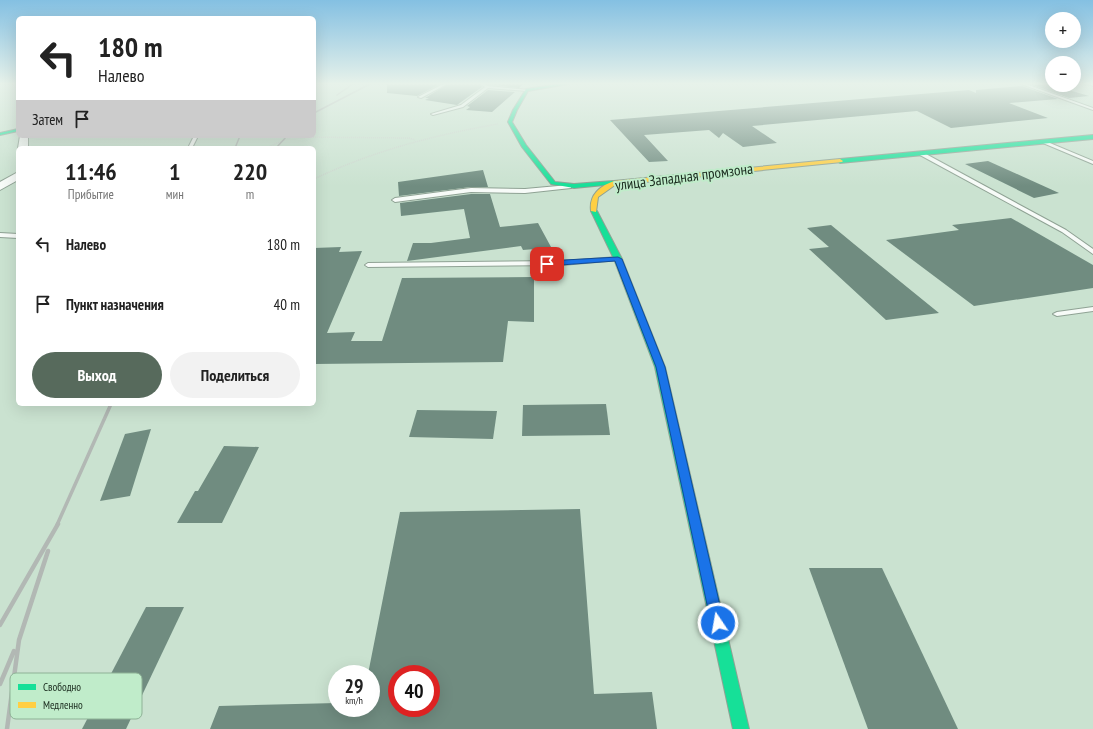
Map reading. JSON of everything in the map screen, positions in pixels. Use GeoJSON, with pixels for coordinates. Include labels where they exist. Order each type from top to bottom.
{"type":"FeatureCollection","features":[{"type":"Feature","properties":{"kind":"street"},"geometry":{"type":"LineString","coordinates":[[511,118],[510,122],[524,146],[553,183],[574,186],[614,183]]}},
{"type":"Feature","properties":{"kind":"street"},"geometry":{"type":"LineString","coordinates":[[0,134],[16,130]]}},
{"type":"Feature","properties":{"kind":"street","name":"улица Западная промзона"},"geometry":{"type":"LineString","coordinates":[[741,729],[660,367],[618,259],[594,213],[592,202],[596,194],[614,183],[1092,138]]}},
{"type":"Feature","properties":{"kind":"street"},"geometry":{"type":"LineString","coordinates":[[0,187],[16,176]]}},
{"type":"Feature","properties":{"kind":"lane"},"geometry":{"type":"LineString","coordinates":[[1045,142],[1093,163]]}},
{"type":"Feature","properties":{"kind":"lane"},"geometry":{"type":"LineString","coordinates":[[922,154],[1064,231],[1093,252]]}},
{"type":"Feature","properties":{"kind":"lane"},"geometry":{"type":"LineString","coordinates":[[395,200],[471,190],[524,191],[574,186]]}},
{"type":"Feature","properties":{"kind":"lane"},"geometry":{"type":"LineString","coordinates":[[0,235],[16,236]]}},
{"type":"Feature","properties":{"kind":"lane"},"geometry":{"type":"LineString","coordinates":[[368,265],[562,263],[618,259]]}},
{"type":"Feature","properties":{"kind":"lane"},"geometry":{"type":"LineString","coordinates":[[1056,314],[1093,309]]}},
{"type":"Feature","properties":{"kind":"path"},"geometry":{"type":"LineString","coordinates":[[316,178],[355,160],[388,148],[454,131],[510,122]]}},
{"type":"Feature","properties":{"kind":"path"},"geometry":{"type":"LineString","coordinates":[[316,137],[409,138],[416,140]]}},
{"type":"Feature","properties":{"kind":"path"},"geometry":{"type":"LineString","coordinates":[[268,146],[289,138]]}},
{"type":"Feature","properties":{"kind":"building"},"geometry":{"type":"Polygon","coordinates":[[[634,118],[840,118],[752,126],[777,143],[743,147],[723,133],[719,138],[709,130],[644,135],[668,161],[649,162],[610,120],[634,118]]]}},
{"type":"Feature","properties":{"kind":"building"},"geometry":{"type":"Polygon","coordinates":[[[931,118],[1048,118],[951,128],[931,118]]]}},
{"type":"Feature","properties":{"kind":"building"},"geometry":{"type":"Polygon","coordinates":[[[988,161],[1059,193],[1034,198],[965,164],[988,161]]]}},
{"type":"Feature","properties":{"kind":"building"},"geometry":{"type":"Polygon","coordinates":[[[483,170],[488,187],[471,187],[399,196],[398,182],[483,170]]]}},
{"type":"Feature","properties":{"kind":"building"},"geometry":{"type":"Polygon","coordinates":[[[471,194],[490,194],[500,227],[538,223],[557,258],[540,260],[535,249],[523,250],[521,246],[407,261],[413,243],[431,243],[470,238],[464,209],[401,216],[400,203],[471,194]]]}},
{"type":"Feature","properties":{"kind":"building"},"geometry":{"type":"Polygon","coordinates":[[[1011,218],[1093,265],[1093,288],[974,306],[886,240],[959,230],[952,225],[1011,218]]]}},
{"type":"Feature","properties":{"kind":"building"},"geometry":{"type":"Polygon","coordinates":[[[831,225],[939,313],[886,320],[809,249],[829,247],[807,228],[831,225]]]}},
{"type":"Feature","properties":{"kind":"building"},"geometry":{"type":"Polygon","coordinates":[[[341,247],[339,252],[362,251],[327,333],[355,332],[351,341],[382,341],[402,278],[534,277],[534,322],[508,321],[503,362],[316,364],[316,248],[341,247]]]}},
{"type":"Feature","properties":{"kind":"building"},"geometry":{"type":"Polygon","coordinates":[[[606,404],[610,435],[522,436],[523,405],[606,404]]]}},
{"type":"Feature","properties":{"kind":"building"},"geometry":{"type":"Polygon","coordinates":[[[417,410],[497,411],[493,439],[409,437],[417,410]]]}},
{"type":"Feature","properties":{"kind":"building"},"geometry":{"type":"Polygon","coordinates":[[[151,429],[130,496],[100,501],[125,434],[151,429]]]}},
{"type":"Feature","properties":{"kind":"building"},"geometry":{"type":"Polygon","coordinates":[[[224,446],[259,447],[222,523],[177,523],[195,491],[198,491],[224,446]]]}},
{"type":"Feature","properties":{"kind":"building"},"geometry":{"type":"Polygon","coordinates":[[[580,509],[594,694],[652,692],[657,729],[210,729],[219,706],[328,703],[328,717],[380,717],[380,665],[370,665],[400,512],[580,509]]]}},
{"type":"Feature","properties":{"kind":"building"},"geometry":{"type":"Polygon","coordinates":[[[809,568],[882,568],[958,729],[868,729],[809,568]]]}},
{"type":"Feature","properties":{"kind":"building"},"geometry":{"type":"Polygon","coordinates":[[[146,607],[184,607],[142,695],[142,673],[111,673],[146,607]]]}},
{"type":"Feature","properties":{"kind":"building"},"geometry":{"type":"Polygon","coordinates":[[[87,719],[131,719],[126,729],[82,729],[87,719]]]}},
{"type":"Feature","properties":{"kind":"railway"},"geometry":{"type":"LineString","coordinates":[[236,146],[239,138]]}},
{"type":"Feature","properties":{"kind":"railway"},"geometry":{"type":"LineString","coordinates":[[278,146],[285,138]]}},
{"type":"Feature","properties":{"kind":"railway"},"geometry":{"type":"LineString","coordinates":[[57,525],[110,406]]}},
{"type":"Feature","properties":{"kind":"railway"},"geometry":{"type":"LineString","coordinates":[[0,625],[58,524]]}},
{"type":"Feature","properties":{"kind":"railway"},"geometry":{"type":"LineString","coordinates":[[15,673],[19,640],[48,551]]}},
{"type":"Feature","properties":{"kind":"railway"},"geometry":{"type":"LineString","coordinates":[[0,684],[14,651]]}},
{"type":"Feature","properties":{"kind":"railway"},"geometry":{"type":"LineString","coordinates":[[7,729],[10,707]]}},
{"type":"Feature","properties":{"kind":"traffic: fast"},"geometry":{"type":"LineString","coordinates":[[512,118],[510,122],[524,146],[553,183],[574,186],[613,183]]}},
{"type":"Feature","properties":{"kind":"traffic: fast"},"geometry":{"type":"LineString","coordinates":[[0,134],[16,130]]}},
{"type":"Feature","properties":{"kind":"traffic: fast"},"geometry":{"type":"LineString","coordinates":[[840,161],[1093,137]]}},
{"type":"Feature","properties":{"kind":"traffic: fast"},"geometry":{"type":"LineString","coordinates":[[594,211],[618,259],[660,367],[741,729]]}},
{"type":"Feature","properties":{"kind":"traffic: slow"},"geometry":{"type":"LineString","coordinates":[[594,211],[593,200],[597,194],[614,183],[840,161]]}},
{"type":"Feature","properties":{"kind":"route"},"geometry":{"type":"LineString","coordinates":[[547,264],[618,259],[660,367],[718,623]]}}]}
